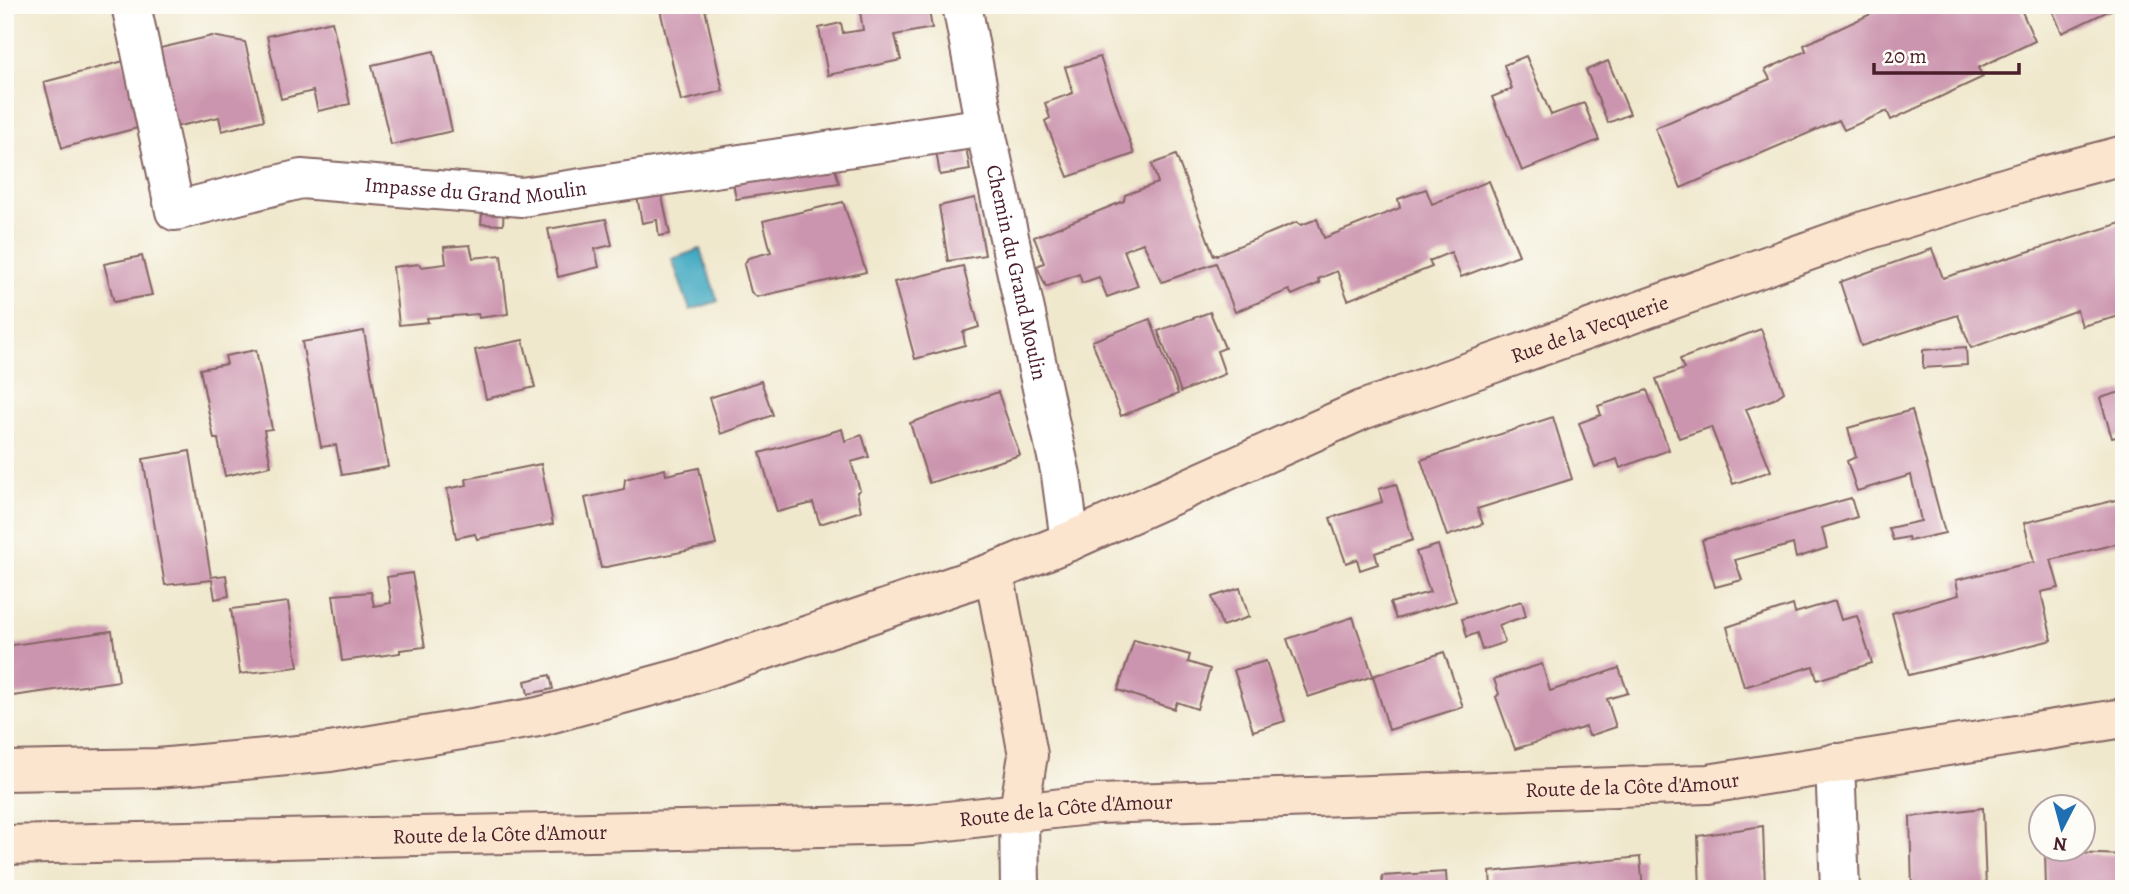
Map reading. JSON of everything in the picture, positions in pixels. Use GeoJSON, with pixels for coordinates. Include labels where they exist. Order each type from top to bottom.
{"type":"FeatureCollection","features":[{"type":"Feature","properties":{"kind":"main road","name":"Rue de la Vecquerie"},"geometry":{"type":"LineString","coordinates":[[1070,541],[1362,410],[1870,229],[2032,179],[2124,155]]}},
{"type":"Feature","properties":{"kind":"main road"},"geometry":{"type":"LineString","coordinates":[[5,771],[158,768],[330,752],[538,717],[685,677],[994,572],[1070,541]]}},
{"type":"Feature","properties":{"kind":"main road"},"geometry":{"type":"LineString","coordinates":[[994,572],[1028,755],[1019,811]]}},
{"type":"Feature","properties":{"kind":"main road","name":"Route de la Côte d'Amour"},"geometry":{"type":"LineString","coordinates":[[5,845],[912,825],[1098,804],[1708,784],[2124,718]]}},
{"type":"Feature","properties":{"kind":"street","name":"Impasse du Grand Moulin"},"geometry":{"type":"LineString","coordinates":[[131,5],[175,211],[300,179],[522,197],[985,127]]}},
{"type":"Feature","properties":{"kind":"street","name":"Chemin du Grand Moulin"},"geometry":{"type":"LineString","coordinates":[[962,5],[985,127],[1061,475],[1070,541]]}},
{"type":"Feature","properties":{"kind":"street"},"geometry":{"type":"LineString","coordinates":[[1835,764],[1840,889]]}},
{"type":"Feature","properties":{"kind":"street"},"geometry":{"type":"LineString","coordinates":[[1019,811],[1020,889]]}},
{"type":"Feature","properties":{"kind":"water"},"geometry":{"type":"Polygon","coordinates":[[[700,249],[718,301],[690,310],[672,259],[700,249]]]}},
{"type":"Feature","properties":{"kind":"building"},"geometry":{"type":"Polygon","coordinates":[[[659,5],[704,5],[723,91],[681,101],[659,5]]]}},
{"type":"Feature","properties":{"kind":"building"},"geometry":{"type":"Polygon","coordinates":[[[859,5],[928,5],[932,28],[895,35],[901,60],[828,75],[819,28],[841,23],[843,33],[863,30],[859,5]]]}},
{"type":"Feature","properties":{"kind":"building"},"geometry":{"type":"Polygon","coordinates":[[[1890,5],[2019,5],[2035,41],[1978,68],[1983,77],[1891,120],[1887,111],[1844,130],[1839,120],[1681,188],[1655,128],[1770,79],[1765,70],[1806,51],[1804,45],[1890,5]]]}},
{"type":"Feature","properties":{"kind":"building"},"geometry":{"type":"Polygon","coordinates":[[[2050,5],[2121,5],[2062,33],[2050,5]]]}},
{"type":"Feature","properties":{"kind":"building"},"geometry":{"type":"Polygon","coordinates":[[[332,21],[350,104],[318,111],[313,91],[281,99],[267,36],[332,21]]]}},
{"type":"Feature","properties":{"kind":"building"},"geometry":{"type":"Polygon","coordinates":[[[212,36],[245,42],[264,120],[222,131],[219,117],[170,128],[152,50],[212,36]]]}},
{"type":"Feature","properties":{"kind":"building"},"geometry":{"type":"Polygon","coordinates":[[[434,51],[452,131],[391,145],[372,65],[434,51]]]}},
{"type":"Feature","properties":{"kind":"building"},"geometry":{"type":"Polygon","coordinates":[[[1526,56],[1551,115],[1584,103],[1599,140],[1522,171],[1492,97],[1512,89],[1504,65],[1526,56]]]}},
{"type":"Feature","properties":{"kind":"building"},"geometry":{"type":"Polygon","coordinates":[[[1100,57],[1134,154],[1068,177],[1045,121],[1050,118],[1045,103],[1073,93],[1065,67],[1100,57]]]}},
{"type":"Feature","properties":{"kind":"building"},"geometry":{"type":"Polygon","coordinates":[[[124,61],[141,127],[62,148],[44,82],[124,61]]]}},
{"type":"Feature","properties":{"kind":"building"},"geometry":{"type":"Polygon","coordinates":[[[1608,61],[1630,114],[1608,123],[1586,70],[1608,61]]]}},
{"type":"Feature","properties":{"kind":"building"},"geometry":{"type":"Polygon","coordinates":[[[965,141],[970,170],[940,175],[935,145],[965,141]]]}},
{"type":"Feature","properties":{"kind":"building"},"geometry":{"type":"Polygon","coordinates":[[[1176,155],[1214,256],[1297,222],[1301,225],[1317,219],[1324,238],[1400,208],[1398,199],[1426,189],[1432,204],[1489,181],[1519,255],[1461,277],[1451,252],[1429,261],[1432,267],[1348,300],[1337,271],[1318,279],[1320,283],[1292,295],[1289,290],[1235,312],[1216,263],[1162,282],[1143,243],[1124,250],[1138,286],[1107,297],[1099,277],[1082,283],[1079,274],[1046,287],[1037,266],[1044,263],[1034,237],[1124,201],[1125,195],[1158,183],[1152,164],[1176,155]]]}},
{"type":"Feature","properties":{"kind":"building"},"geometry":{"type":"Polygon","coordinates":[[[833,162],[839,183],[736,199],[732,177],[833,162]]]}},
{"type":"Feature","properties":{"kind":"building"},"geometry":{"type":"Polygon","coordinates":[[[660,187],[670,234],[659,236],[657,220],[642,223],[636,191],[660,187]]]}},
{"type":"Feature","properties":{"kind":"building"},"geometry":{"type":"Polygon","coordinates":[[[975,198],[985,255],[948,261],[939,206],[975,198]]]}},
{"type":"Feature","properties":{"kind":"building"},"geometry":{"type":"Polygon","coordinates":[[[483,202],[504,204],[503,225],[481,224],[483,202]]]}},
{"type":"Feature","properties":{"kind":"building"},"geometry":{"type":"Polygon","coordinates":[[[843,202],[866,272],[757,297],[751,292],[744,265],[748,258],[771,252],[763,221],[843,202]]]}},
{"type":"Feature","properties":{"kind":"building"},"geometry":{"type":"Polygon","coordinates":[[[606,219],[612,245],[595,249],[599,267],[558,277],[548,229],[606,219]]]}},
{"type":"Feature","properties":{"kind":"building"},"geometry":{"type":"Polygon","coordinates":[[[2124,222],[2124,315],[2082,326],[2077,310],[1971,348],[1958,315],[1861,346],[1840,282],[1932,249],[1943,278],[2124,222]]]}},
{"type":"Feature","properties":{"kind":"building"},"geometry":{"type":"Polygon","coordinates":[[[470,245],[473,258],[501,255],[508,314],[479,318],[478,314],[427,318],[428,322],[399,325],[393,267],[446,264],[444,247],[470,245]]]}},
{"type":"Feature","properties":{"kind":"building"},"geometry":{"type":"Polygon","coordinates":[[[142,256],[152,295],[114,302],[104,264],[142,256]]]}},
{"type":"Feature","properties":{"kind":"building"},"geometry":{"type":"Polygon","coordinates":[[[963,266],[979,327],[963,332],[965,345],[915,359],[894,282],[963,266]]]}},
{"type":"Feature","properties":{"kind":"building"},"geometry":{"type":"Polygon","coordinates":[[[1210,312],[1225,348],[1217,351],[1225,374],[1181,392],[1158,331],[1210,312]]]}},
{"type":"Feature","properties":{"kind":"building"},"geometry":{"type":"Polygon","coordinates":[[[1150,319],[1178,394],[1121,416],[1092,341],[1150,319]]]}},
{"type":"Feature","properties":{"kind":"building"},"geometry":{"type":"Polygon","coordinates":[[[1761,329],[1784,392],[1774,399],[1746,409],[1771,471],[1733,484],[1711,427],[1679,438],[1656,379],[1684,369],[1680,359],[1761,329]]]}},
{"type":"Feature","properties":{"kind":"building"},"geometry":{"type":"Polygon","coordinates":[[[364,331],[388,467],[342,475],[336,445],[321,447],[302,342],[364,331]]]}},
{"type":"Feature","properties":{"kind":"building"},"geometry":{"type":"Polygon","coordinates":[[[523,340],[535,387],[486,399],[475,350],[523,340]]]}},
{"type":"Feature","properties":{"kind":"building"},"geometry":{"type":"Polygon","coordinates":[[[1966,347],[1967,365],[1923,368],[1923,350],[1966,347]]]}},
{"type":"Feature","properties":{"kind":"building"},"geometry":{"type":"Polygon","coordinates":[[[256,350],[272,429],[264,430],[271,466],[225,476],[218,439],[214,439],[200,369],[227,364],[225,356],[256,350]]]}},
{"type":"Feature","properties":{"kind":"building"},"geometry":{"type":"Polygon","coordinates":[[[761,381],[773,415],[721,434],[709,398],[761,381]]]}},
{"type":"Feature","properties":{"kind":"building"},"geometry":{"type":"Polygon","coordinates":[[[1647,390],[1669,450],[1620,468],[1617,459],[1595,467],[1579,423],[1601,415],[1598,406],[1647,390]]]}},
{"type":"Feature","properties":{"kind":"building"},"geometry":{"type":"Polygon","coordinates":[[[2124,391],[2124,435],[2112,438],[2100,398],[2124,391]]]}},
{"type":"Feature","properties":{"kind":"building"},"geometry":{"type":"Polygon","coordinates":[[[998,392],[1020,455],[929,483],[910,423],[998,392]]]}},
{"type":"Feature","properties":{"kind":"building"},"geometry":{"type":"Polygon","coordinates":[[[1912,410],[1945,533],[1909,541],[1908,537],[1893,540],[1889,528],[1921,521],[1911,475],[1857,491],[1847,461],[1856,457],[1848,428],[1912,410]]]}},
{"type":"Feature","properties":{"kind":"building"},"geometry":{"type":"Polygon","coordinates":[[[1553,417],[1572,479],[1477,509],[1483,524],[1447,536],[1421,460],[1553,417]]]}},
{"type":"Feature","properties":{"kind":"building"},"geometry":{"type":"Polygon","coordinates":[[[842,429],[845,441],[862,435],[869,457],[851,462],[860,490],[857,492],[861,511],[820,524],[813,503],[777,512],[760,453],[842,429]]]}},
{"type":"Feature","properties":{"kind":"building"},"geometry":{"type":"Polygon","coordinates":[[[190,451],[211,577],[226,575],[229,596],[215,599],[212,580],[165,585],[143,459],[190,451]]]}},
{"type":"Feature","properties":{"kind":"building"},"geometry":{"type":"Polygon","coordinates":[[[541,464],[553,524],[477,539],[475,534],[456,538],[447,489],[467,485],[466,479],[541,464]]]}},
{"type":"Feature","properties":{"kind":"building"},"geometry":{"type":"Polygon","coordinates":[[[699,468],[716,545],[601,568],[585,498],[624,489],[625,479],[665,469],[666,475],[699,468]]]}},
{"type":"Feature","properties":{"kind":"building"},"geometry":{"type":"Polygon","coordinates":[[[1396,484],[1413,540],[1375,553],[1378,564],[1360,570],[1357,559],[1346,563],[1330,518],[1382,502],[1379,489],[1396,484]]]}},
{"type":"Feature","properties":{"kind":"building"},"geometry":{"type":"Polygon","coordinates":[[[1851,498],[1857,517],[1822,528],[1827,548],[1796,558],[1793,544],[1735,560],[1742,580],[1715,587],[1702,540],[1851,498]]]}},
{"type":"Feature","properties":{"kind":"building"},"geometry":{"type":"Polygon","coordinates":[[[2124,498],[2124,542],[2051,560],[2059,588],[2041,592],[2052,640],[1909,675],[1892,613],[1959,595],[1956,580],[2034,562],[2024,523],[2124,498]]]}},
{"type":"Feature","properties":{"kind":"building"},"geometry":{"type":"Polygon","coordinates":[[[1438,545],[1456,601],[1396,619],[1390,603],[1430,592],[1416,552],[1438,545]]]}},
{"type":"Feature","properties":{"kind":"building"},"geometry":{"type":"Polygon","coordinates":[[[412,573],[425,647],[342,661],[333,595],[371,592],[374,606],[391,603],[387,577],[412,573]]]}},
{"type":"Feature","properties":{"kind":"building"},"geometry":{"type":"Polygon","coordinates":[[[1240,588],[1249,617],[1222,626],[1212,597],[1240,588]]]}},
{"type":"Feature","properties":{"kind":"building"},"geometry":{"type":"Polygon","coordinates":[[[1522,601],[1526,616],[1499,625],[1505,642],[1482,650],[1477,633],[1467,637],[1462,619],[1522,601]]]}},
{"type":"Feature","properties":{"kind":"building"},"geometry":{"type":"Polygon","coordinates":[[[1835,601],[1841,620],[1857,616],[1872,663],[1817,680],[1813,666],[1744,687],[1727,627],[1793,605],[1795,613],[1835,601]]]}},
{"type":"Feature","properties":{"kind":"building"},"geometry":{"type":"Polygon","coordinates":[[[288,602],[298,667],[240,674],[231,609],[288,602]]]}},
{"type":"Feature","properties":{"kind":"building"},"geometry":{"type":"Polygon","coordinates":[[[1353,617],[1373,676],[1308,697],[1287,639],[1353,617]]]}},
{"type":"Feature","properties":{"kind":"building"},"geometry":{"type":"Polygon","coordinates":[[[112,631],[119,681],[5,697],[5,646],[112,631]]]}},
{"type":"Feature","properties":{"kind":"building"},"geometry":{"type":"Polygon","coordinates":[[[1134,640],[1190,655],[1188,662],[1210,669],[1197,709],[1177,702],[1174,709],[1118,690],[1134,640]]]}},
{"type":"Feature","properties":{"kind":"building"},"geometry":{"type":"Polygon","coordinates":[[[1444,652],[1463,707],[1389,730],[1373,676],[1444,652]]]}},
{"type":"Feature","properties":{"kind":"building"},"geometry":{"type":"Polygon","coordinates":[[[1266,661],[1285,721],[1253,731],[1234,670],[1266,661]]]}},
{"type":"Feature","properties":{"kind":"building"},"geometry":{"type":"Polygon","coordinates":[[[1542,664],[1550,691],[1619,668],[1628,693],[1607,699],[1616,727],[1589,736],[1586,727],[1515,749],[1496,697],[1499,694],[1494,679],[1542,664]]]}},
{"type":"Feature","properties":{"kind":"building"},"geometry":{"type":"Polygon","coordinates":[[[550,675],[553,689],[528,694],[525,681],[550,675]]]}},
{"type":"Feature","properties":{"kind":"building"},"geometry":{"type":"Polygon","coordinates":[[[1983,808],[1986,889],[1912,889],[1910,817],[1983,808]]]}},
{"type":"Feature","properties":{"kind":"building"},"geometry":{"type":"Polygon","coordinates":[[[1763,826],[1765,889],[1700,889],[1698,836],[1763,826]]]}},
{"type":"Feature","properties":{"kind":"building"},"geometry":{"type":"Polygon","coordinates":[[[2098,854],[2124,855],[2124,889],[2046,889],[2045,862],[2098,862],[2098,854]]]}},
{"type":"Feature","properties":{"kind":"building"},"geometry":{"type":"Polygon","coordinates":[[[1640,857],[1643,889],[1491,889],[1490,872],[1640,857]]]}},
{"type":"Feature","properties":{"kind":"building"},"geometry":{"type":"Polygon","coordinates":[[[1446,872],[1447,889],[1383,889],[1382,876],[1446,872]]]}}]}
